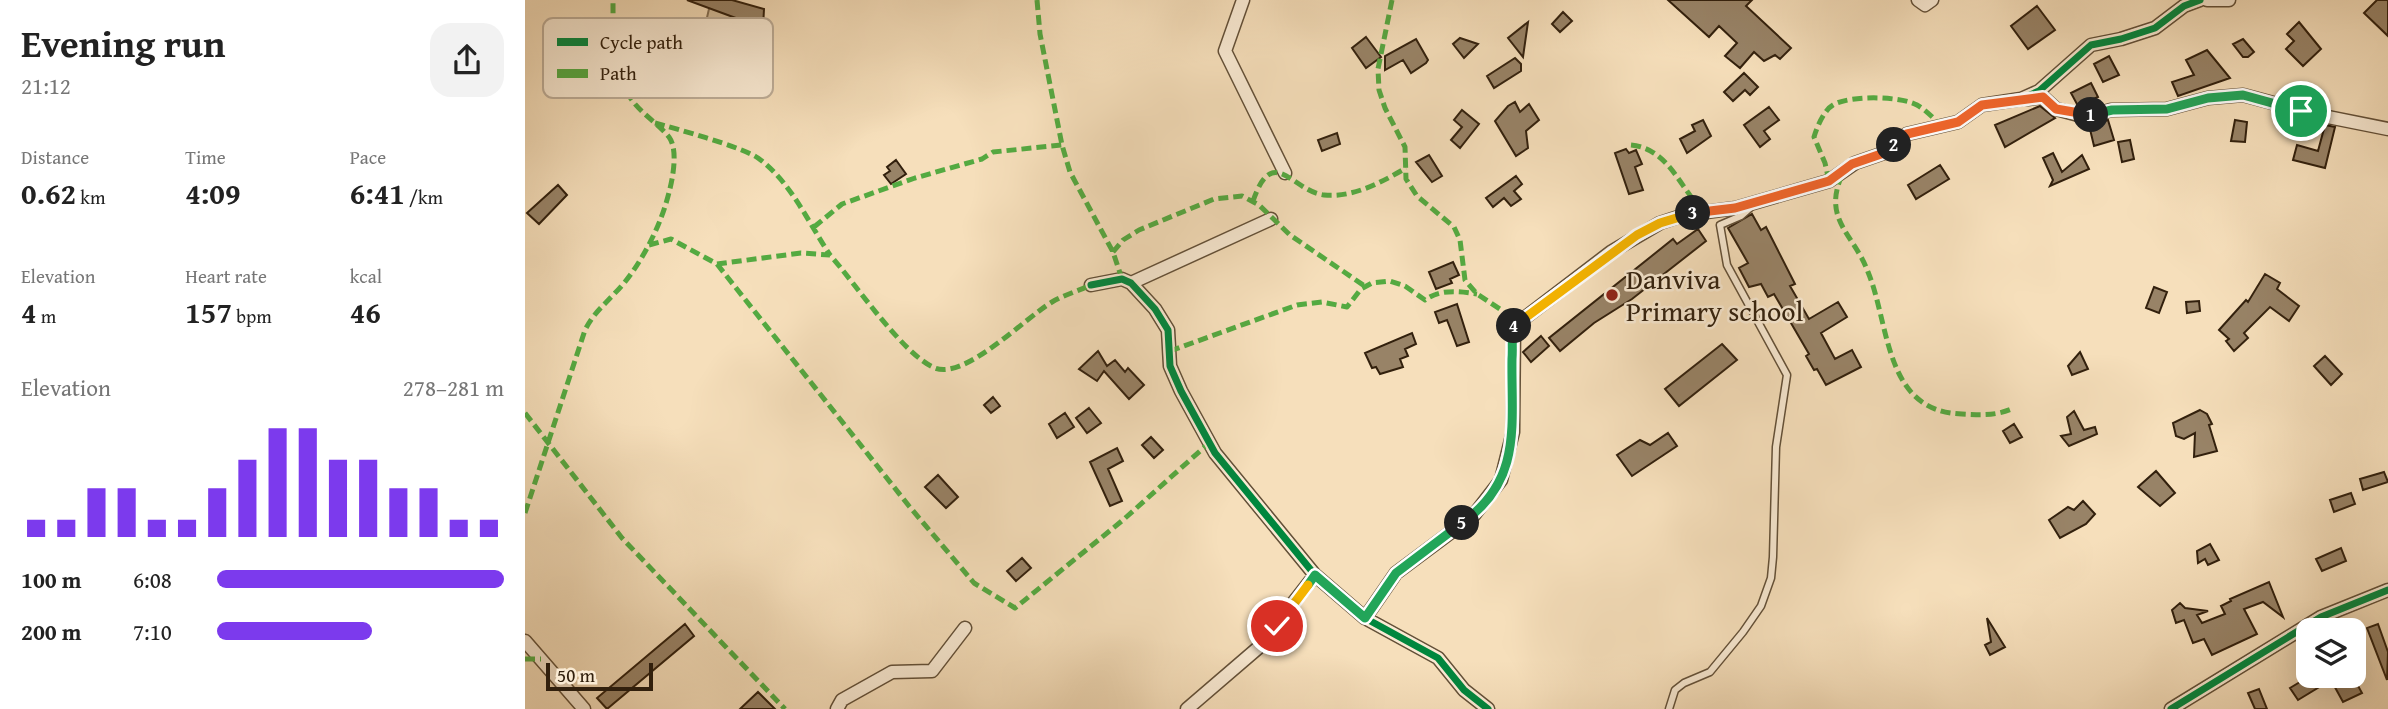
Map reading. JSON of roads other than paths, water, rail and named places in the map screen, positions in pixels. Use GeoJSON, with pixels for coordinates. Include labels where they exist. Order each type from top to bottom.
{"type":"FeatureCollection","features":[{"type":"Feature","properties":{"kind":"street"},"geometry":{"type":"LineString","coordinates":[[1243,0],[1225,51],[1285,173]]}},
{"type":"Feature","properties":{"kind":"street"},"geometry":{"type":"LineString","coordinates":[[1918,0],[1925,5],[1932,0]]}},
{"type":"Feature","properties":{"kind":"street"},"geometry":{"type":"LineString","coordinates":[[2021,99],[2046,86],[2091,45],[2155,28],[2184,6],[2200,0]]}},
{"type":"Feature","properties":{"kind":"street"},"geometry":{"type":"LineString","coordinates":[[2207,0],[2229,0]]}},
{"type":"Feature","properties":{"kind":"street"},"geometry":{"type":"LineString","coordinates":[[1365,618],[1396,573],[1474,514],[1501,480],[1513,432],[1513,330],[1516,323],[1620,247],[1660,223],[1684,215],[1735,208],[1829,181],[1855,163],[1884,153],[1907,134],[1958,122],[1985,104],[2021,99],[2043,97],[2056,109],[2086,117],[2112,110],[2167,109],[2208,98],[2243,95],[2318,115],[2388,128]]}},
{"type":"Feature","properties":{"kind":"street"},"geometry":{"type":"LineString","coordinates":[[1131,283],[1271,219]]}},
{"type":"Feature","properties":{"kind":"street"},"geometry":{"type":"LineString","coordinates":[[1091,285],[1122,279],[1131,283],[1166,324],[1170,366],[1215,453],[1315,575],[1365,618],[1438,658],[1464,690],[1488,709]]}},
{"type":"Feature","properties":{"kind":"street"},"geometry":{"type":"LineString","coordinates":[[1187,709],[1258,648],[1315,575]]}},
{"type":"Feature","properties":{"kind":"street"},"geometry":{"type":"LineString","coordinates":[[2171,709],[2321,617],[2388,590]]}},
{"type":"Feature","properties":{"kind":"street"},"geometry":{"type":"LineString","coordinates":[[837,709],[842,700],[892,672],[932,671],[965,628]]}},
{"type":"Feature","properties":{"kind":"street"},"geometry":{"type":"LineString","coordinates":[[525,640],[585,709]]}},
{"type":"Feature","properties":{"kind":"lane"},"geometry":{"type":"LineString","coordinates":[[1669,709],[1675,690],[1684,682],[1701,678],[1710,672],[1743,632],[1761,606],[1771,578],[1776,447],[1787,375],[1727,265],[1720,225],[1741,216],[1759,200]]}},
{"type":"Feature","properties":{"kind":"place","name":"Danviva Primary school"},"geometry":{"type":"Point","coordinates":[1612,295]}}]}
